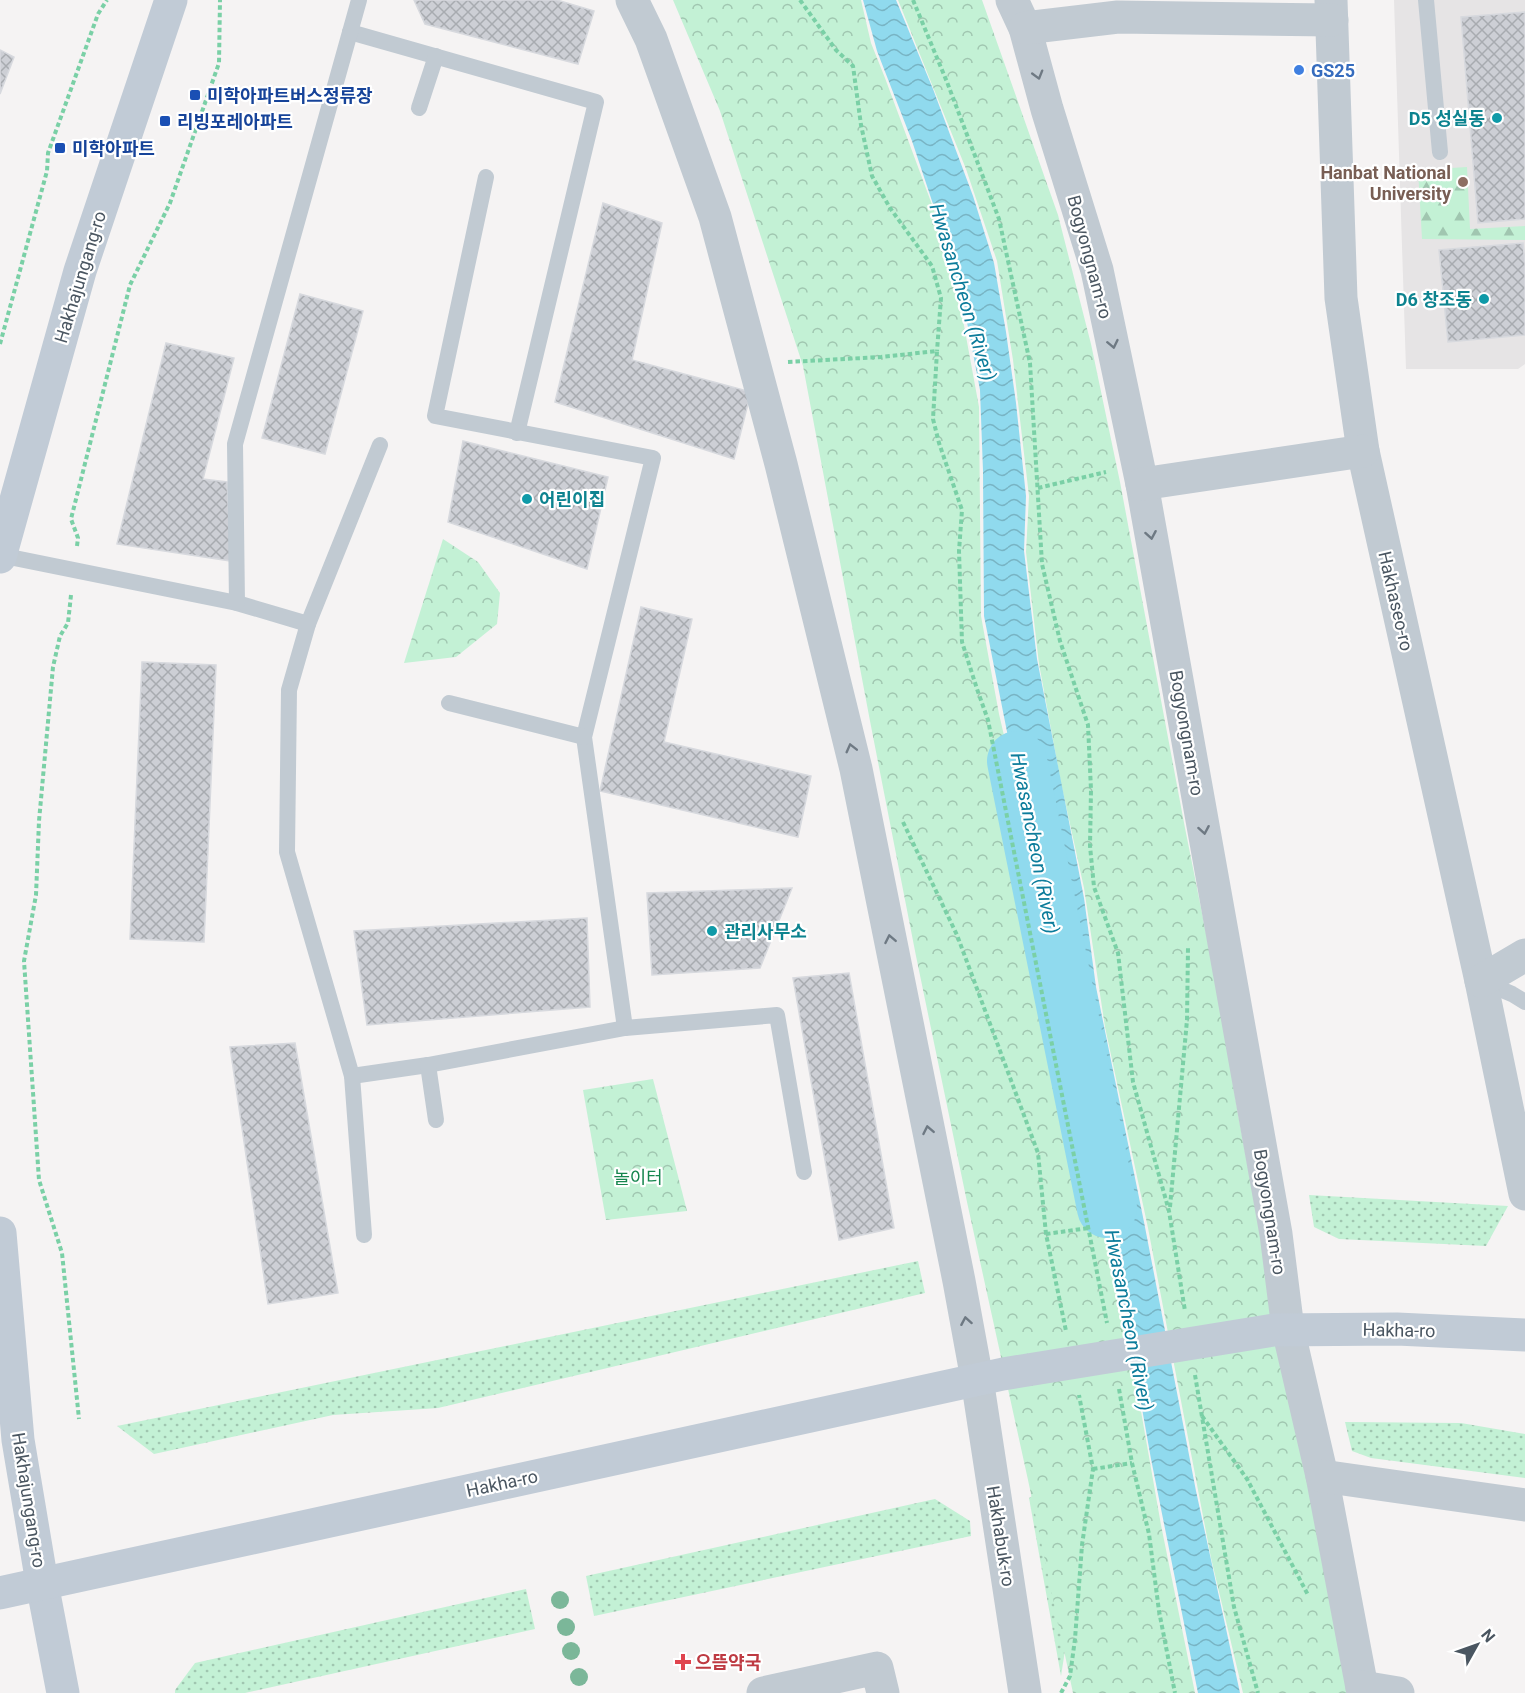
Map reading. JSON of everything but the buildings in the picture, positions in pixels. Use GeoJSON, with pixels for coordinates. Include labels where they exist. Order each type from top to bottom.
{"type":"FeatureCollection","features":[{"type":"Feature","properties":{"kind":"street","name":"Hakhajungang-ro"},"geometry":{"type":"LineString","coordinates":[[0,556],[80,271],[171,0]]}},
{"type":"Feature","properties":{"kind":"street","name":"Hakhabuk-ro"},"geometry":{"type":"LineString","coordinates":[[632,0],[651,39],[716,217],[784,475],[856,769],[956,1269],[990,1376],[1025,1693]]}},
{"type":"Feature","properties":{"kind":"street"},"geometry":{"type":"LineString","coordinates":[[1018,14],[1118,9],[1331,10]]}},
{"type":"Feature","properties":{"kind":"street","name":"Hakhaseo-ro"},"geometry":{"type":"LineString","coordinates":[[1331,10],[1341,298],[1364,451],[1482,981],[1525,1194]]}},
{"type":"Feature","properties":{"kind":"street","name":"Bogyongnam-ro"},"geometry":{"type":"LineString","coordinates":[[1018,14],[1097,270],[1142,484],[1274,1223],[1281,1330],[1322,1476],[1362,1690],[1398,1693]]}},
{"type":"Feature","properties":{"kind":"street"},"geometry":{"type":"LineString","coordinates":[[1142,484],[1364,451]]}},
{"type":"Feature","properties":{"kind":"street"},"geometry":{"type":"LineString","coordinates":[[1482,981],[1525,955]]}},
{"type":"Feature","properties":{"kind":"street","name":"Hakhajungang-ro"},"geometry":{"type":"LineString","coordinates":[[0,1233],[18,1440],[63,1693]]}},
{"type":"Feature","properties":{"kind":"street","name":"Hakha-ro"},"geometry":{"type":"LineString","coordinates":[[0,1593],[990,1376],[1281,1330],[1396,1329],[1525,1335]]}},
{"type":"Feature","properties":{"kind":"street"},"geometry":{"type":"LineString","coordinates":[[1322,1476],[1525,1505]]}},
{"type":"Feature","properties":{"kind":"street"},"geometry":{"type":"LineString","coordinates":[[764,1693],[877,1668],[883,1693]]}},
{"type":"Feature","properties":{"kind":"lane"},"geometry":{"type":"LineString","coordinates":[[237,603],[235,444],[359,0]]}},
{"type":"Feature","properties":{"kind":"lane"},"geometry":{"type":"LineString","coordinates":[[1426,0],[1440,152]]}},
{"type":"Feature","properties":{"kind":"lane"},"geometry":{"type":"LineString","coordinates":[[350,32],[596,102],[517,433]]}},
{"type":"Feature","properties":{"kind":"lane"},"geometry":{"type":"LineString","coordinates":[[418,108],[436,56]]}},
{"type":"Feature","properties":{"kind":"lane"},"geometry":{"type":"LineString","coordinates":[[486,177],[435,416],[652,458],[584,737],[625,1028]]}},
{"type":"Feature","properties":{"kind":"lane"},"geometry":{"type":"LineString","coordinates":[[364,1235],[352,1076],[287,852],[289,690],[308,624],[380,445]]}},
{"type":"Feature","properties":{"kind":"lane"},"geometry":{"type":"LineString","coordinates":[[0,556],[237,603],[308,624]]}},
{"type":"Feature","properties":{"kind":"lane"},"geometry":{"type":"LineString","coordinates":[[449,704],[584,737]]}},
{"type":"Feature","properties":{"kind":"lane"},"geometry":{"type":"LineString","coordinates":[[1482,981],[1525,1002]]}},
{"type":"Feature","properties":{"kind":"lane"},"geometry":{"type":"LineString","coordinates":[[352,1076],[428,1065],[625,1028],[777,1015],[804,1172]]}},
{"type":"Feature","properties":{"kind":"lane"},"geometry":{"type":"LineString","coordinates":[[428,1065],[436,1120]]}},
{"type":"Feature","properties":{"kind":"path"},"geometry":{"type":"LineString","coordinates":[[0,344],[47,171],[48,153],[98,14],[107,0]]}},
{"type":"Feature","properties":{"kind":"path"},"geometry":{"type":"LineString","coordinates":[[79,1419],[62,1253],[39,1180],[24,961],[36,895],[39,821],[53,667],[60,636],[68,623],[78,538],[71,519],[130,285],[170,203],[219,63],[220,0]]}},
{"type":"Feature","properties":{"kind":"path"},"geometry":{"type":"LineString","coordinates":[[800,0],[836,50],[853,66],[861,125],[872,176],[890,208],[932,266],[941,298],[933,419],[962,510],[959,551],[962,642],[988,720],[1108,1334]]}},
{"type":"Feature","properties":{"kind":"path"},"geometry":{"type":"LineString","coordinates":[[913,0],[999,219],[1030,363],[1042,564],[1060,641],[1088,725],[1091,790],[1090,846],[1094,887],[1118,953],[1133,1082],[1169,1211],[1186,1313]]}},
{"type":"Feature","properties":{"kind":"path"},"geometry":{"type":"LineString","coordinates":[[785,362],[881,357],[937,351]]}},
{"type":"Feature","properties":{"kind":"path"},"geometry":{"type":"LineString","coordinates":[[1038,488],[1111,471]]}},
{"type":"Feature","properties":{"kind":"path"},"geometry":{"type":"LineString","coordinates":[[901,817],[957,935],[1038,1153],[1046,1234],[1066,1333]]}},
{"type":"Feature","properties":{"kind":"path"},"geometry":{"type":"LineString","coordinates":[[1169,1211],[1187,1020],[1189,936]]}},
{"type":"Feature","properties":{"kind":"path"},"geometry":{"type":"LineString","coordinates":[[1046,1234],[1089,1228]]}},
{"type":"Feature","properties":{"kind":"path"},"geometry":{"type":"LineString","coordinates":[[1195,1370],[1234,1607],[1258,1693]]}},
{"type":"Feature","properties":{"kind":"path"},"geometry":{"type":"LineString","coordinates":[[1117,1381],[1132,1463],[1149,1534],[1159,1611],[1175,1693]]}},
{"type":"Feature","properties":{"kind":"path"},"geometry":{"type":"LineString","coordinates":[[1061,1693],[1070,1676],[1082,1545],[1093,1469],[1078,1389]]}},
{"type":"Feature","properties":{"kind":"path"},"geometry":{"type":"LineString","coordinates":[[1202,1415],[1247,1479],[1313,1605]]}},
{"type":"Feature","properties":{"kind":"path"},"geometry":{"type":"LineString","coordinates":[[1093,1469],[1132,1463]]}},
{"type":"Feature","properties":{"kind":"shaded area","name":"Hanbat National University"},"geometry":{"type":"Polygon","coordinates":[[[1394,0],[1525,0],[1525,364],[1518,369],[1406,369],[1394,0]]]}},
{"type":"Feature","properties":{"kind":"green space"},"geometry":{"type":"Polygon","coordinates":[[[673,0],[861,0],[871,43],[934,210],[963,320],[979,407],[981,616],[999,714],[1050,921],[1057,980],[1110,1235],[1161,1525],[1195,1693],[1073,1693],[916,956],[803,366],[720,111],[673,0]]]}},
{"type":"Feature","properties":{"kind":"green space"},"geometry":{"type":"Polygon","coordinates":[[[898,0],[982,0],[1058,215],[1091,344],[1120,482],[1220,1003],[1238,1114],[1299,1441],[1349,1693],[1243,1693],[1211,1558],[1148,1228],[1105,1027],[1084,888],[1061,783],[1039,664],[1026,552],[1029,496],[1013,360],[997,261],[966,169],[898,0]]]}},
{"type":"Feature","properties":{"kind":"green space"},"geometry":{"type":"Polygon","coordinates":[[[1467,167],[1470,229],[1525,226],[1525,240],[1422,239],[1418,170],[1467,167]]]}},
{"type":"Feature","properties":{"kind":"green space"},"geometry":{"type":"Polygon","coordinates":[[[443,539],[478,562],[500,593],[497,624],[456,657],[404,663],[443,539]]]}},
{"type":"Feature","properties":{"kind":"green space","name":"놀이터"},"geometry":{"type":"Polygon","coordinates":[[[653,1079],[687,1211],[606,1220],[583,1090],[653,1079]]]}},
{"type":"Feature","properties":{"kind":"green space"},"geometry":{"type":"Polygon","coordinates":[[[1309,1195],[1508,1206],[1486,1246],[1339,1239],[1314,1227],[1309,1195]]]}},
{"type":"Feature","properties":{"kind":"green space"},"geometry":{"type":"Polygon","coordinates":[[[918,1261],[925,1293],[438,1408],[333,1415],[154,1454],[117,1426],[918,1261]]]}},
{"type":"Feature","properties":{"kind":"green space"},"geometry":{"type":"Polygon","coordinates":[[[1345,1422],[1461,1423],[1525,1434],[1525,1478],[1371,1458],[1352,1451],[1345,1422]]]}},
{"type":"Feature","properties":{"kind":"green space"},"geometry":{"type":"Polygon","coordinates":[[[1046,1488],[1066,1644],[1061,1676],[1029,1498],[1046,1488]]]}},
{"type":"Feature","properties":{"kind":"green space"},"geometry":{"type":"Polygon","coordinates":[[[935,1499],[970,1521],[971,1536],[594,1616],[586,1576],[935,1499]]]}},
{"type":"Feature","properties":{"kind":"green space"},"geometry":{"type":"Polygon","coordinates":[[[526,1589],[535,1629],[245,1693],[175,1693],[195,1663],[526,1589]]]}},
{"type":"Feature","properties":{"kind":"water"},"geometry":{"type":"Polygon","coordinates":[[[863,0],[896,0],[933,89],[973,196],[994,263],[1016,403],[1026,496],[1024,551],[1037,659],[1084,898],[1096,987],[1196,1491],[1240,1693],[1198,1693],[1151,1459],[1111,1234],[1059,979],[1052,920],[1038,857],[1018,787],[984,616],[980,390],[968,327],[950,255],[912,141],[877,51],[863,0]]]}},
{"type":"Feature","properties":{"kind":"waterway","name":"Hwasancheon (River)"},"geometry":{"type":"LineString","coordinates":[[1017,761],[1107,1208]]}},
{"type":"Feature","properties":{"kind":"place","name":"GS25"},"geometry":{"type":"Point","coordinates":[1299,70]}},
{"type":"Feature","properties":{"kind":"place","name":"미학아파트버스정류장"},"geometry":{"type":"Point","coordinates":[195,95]}},
{"type":"Feature","properties":{"kind":"place","name":"D5 성실동"},"geometry":{"type":"Point","coordinates":[1497,118]}},
{"type":"Feature","properties":{"kind":"place","name":"리빙포레아파트"},"geometry":{"type":"Point","coordinates":[165,121]}},
{"type":"Feature","properties":{"kind":"place","name":"미학아파트"},"geometry":{"type":"Point","coordinates":[60,148]}},
{"type":"Feature","properties":{"kind":"place","name":"Hanbat National University"},"geometry":{"type":"Point","coordinates":[1463,182]}},
{"type":"Feature","properties":{"kind":"place","name":"D6 창조동"},"geometry":{"type":"Point","coordinates":[1484,299]}},
{"type":"Feature","properties":{"kind":"place","name":"어린이집"},"geometry":{"type":"Point","coordinates":[527,499]}},
{"type":"Feature","properties":{"kind":"place","name":"관리사무소"},"geometry":{"type":"Point","coordinates":[712,931]}},
{"type":"Feature","properties":{"kind":"place","name":"으뜸약국"},"geometry":{"type":"Point","coordinates":[683,1662]}}]}
